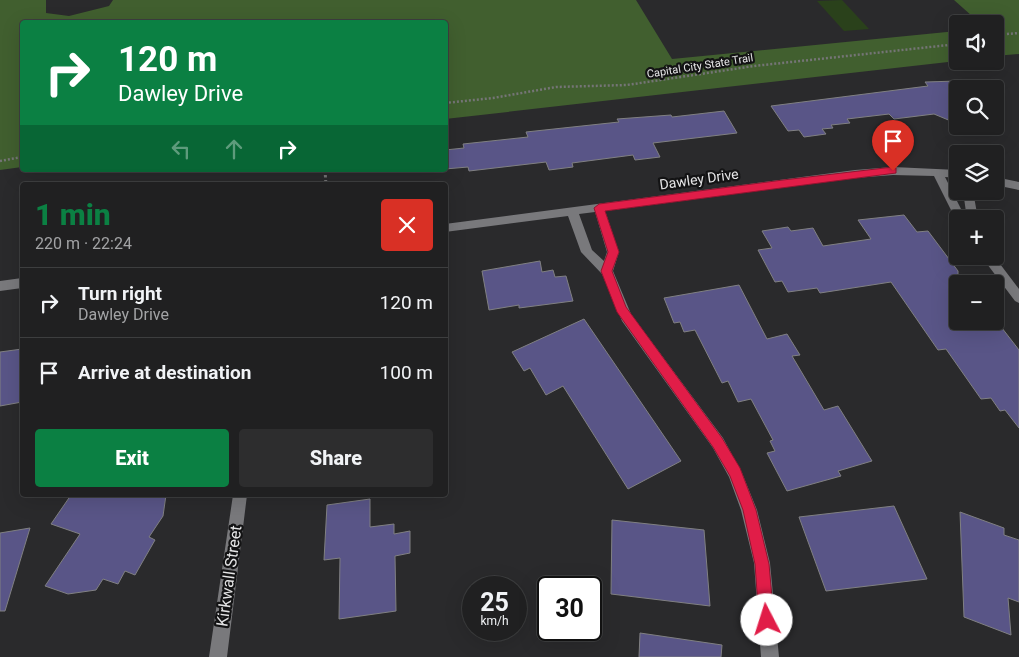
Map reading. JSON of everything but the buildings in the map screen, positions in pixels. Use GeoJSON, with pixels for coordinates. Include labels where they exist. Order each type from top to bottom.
{"type":"FeatureCollection","features":[{"type":"Feature","properties":{"kind":"street","name":"Dawley Drive"},"geometry":{"type":"LineString","coordinates":[[448,228],[855,174],[893,171],[949,173]]}},
{"type":"Feature","properties":{"kind":"street"},"geometry":{"type":"LineString","coordinates":[[936,172],[955,210]]}},
{"type":"Feature","properties":{"kind":"street"},"geometry":{"type":"LineString","coordinates":[[1004,183],[1019,186]]}},
{"type":"Feature","properties":{"kind":"street"},"geometry":{"type":"LineString","coordinates":[[599,208],[613,252],[607,271]]}},
{"type":"Feature","properties":{"kind":"street"},"geometry":{"type":"LineString","coordinates":[[572,212],[587,252],[607,271],[626,317],[718,443],[735,472],[749,510],[762,564],[770,657]]}},
{"type":"Feature","properties":{"kind":"street"},"geometry":{"type":"LineString","coordinates":[[994,265],[1019,298]]}},
{"type":"Feature","properties":{"kind":"street"},"geometry":{"type":"LineString","coordinates":[[0,286],[20,283]]}},
{"type":"Feature","properties":{"kind":"street","name":"Kirkwall Street"},"geometry":{"type":"LineString","coordinates":[[218,657],[240,497]]}},
{"type":"Feature","properties":{"kind":"path"},"geometry":{"type":"LineString","coordinates":[[1004,35],[1019,33]]}},
{"type":"Feature","properties":{"kind":"path","name":"Capital City State Trail"},"geometry":{"type":"LineString","coordinates":[[448,103],[493,98],[556,87],[586,85],[627,86],[754,66],[949,45]]}},
{"type":"Feature","properties":{"kind":"path"},"geometry":{"type":"LineString","coordinates":[[0,161],[20,157]]}},
{"type":"Feature","properties":{"kind":"green space"},"geometry":{"type":"Polygon","coordinates":[[[0,0],[46,0],[46,13],[69,16],[109,6],[113,0],[636,0],[672,59],[949,32],[949,62],[448,119],[448,20],[20,20],[20,167],[0,170],[0,0]]]}},
{"type":"Feature","properties":{"kind":"green space"},"geometry":{"type":"Polygon","coordinates":[[[842,0],[869,29],[844,31],[817,1],[842,0]]]}},
{"type":"Feature","properties":{"kind":"green space"},"geometry":{"type":"Polygon","coordinates":[[[954,0],[1019,0],[1019,54],[1004,55],[1004,15],[971,15],[954,0]]]}},
{"type":"Feature","properties":{"kind":"route"},"geometry":{"type":"LineString","coordinates":[[767,620],[762,564],[749,510],[735,472],[718,443],[621,309],[607,271],[613,252],[599,208],[783,183],[893,171]]}}]}
